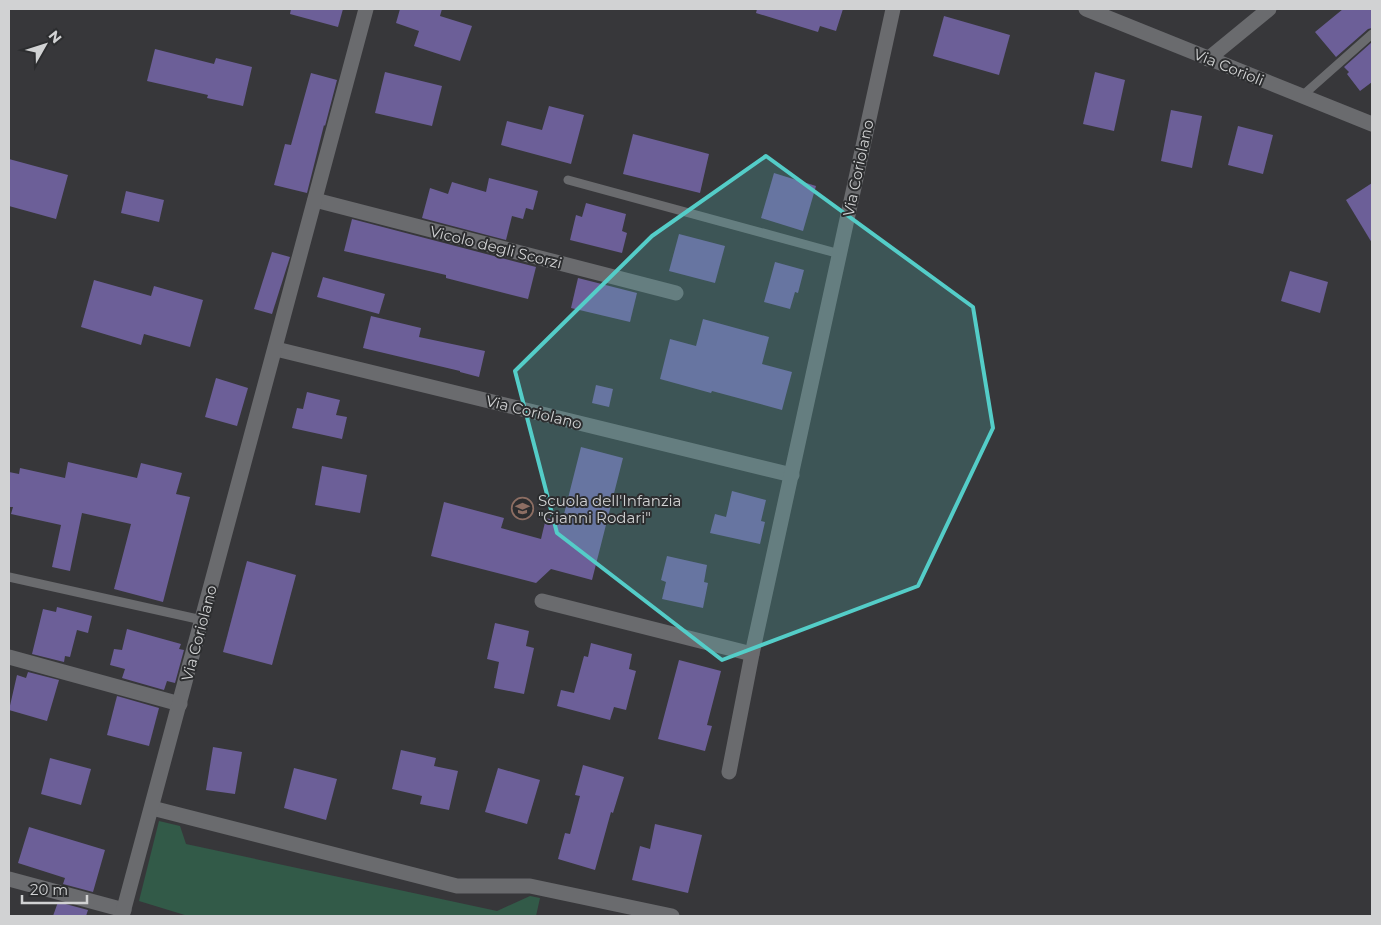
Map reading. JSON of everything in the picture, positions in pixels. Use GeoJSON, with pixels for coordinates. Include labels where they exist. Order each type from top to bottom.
{"type":"FeatureCollection","features":[{"type":"Feature","properties":{"kind":"street","name":"Via Coriolano"},"geometry":{"type":"LineString","coordinates":[[123,913],[366,9]]}},
{"type":"Feature","properties":{"kind":"street","name":"Via Coriolano"},"geometry":{"type":"LineString","coordinates":[[729,772],[752,654],[893,9]]}},
{"type":"Feature","properties":{"kind":"street","name":"Via Corioli"},"geometry":{"type":"LineString","coordinates":[[1086,9],[1372,124]]}},
{"type":"Feature","properties":{"kind":"street"},"geometry":{"type":"LineString","coordinates":[[1208,59],[1269,9]]}},
{"type":"Feature","properties":{"kind":"street","name":"Vicolo degli Scorzi"},"geometry":{"type":"LineString","coordinates":[[316,200],[676,293]]}},
{"type":"Feature","properties":{"kind":"street","name":"Via Coriolano"},"geometry":{"type":"LineString","coordinates":[[276,349],[792,475]]}},
{"type":"Feature","properties":{"kind":"street"},"geometry":{"type":"LineString","coordinates":[[542,601],[752,654]]}},
{"type":"Feature","properties":{"kind":"street"},"geometry":{"type":"LineString","coordinates":[[9,658],[180,704]]}},
{"type":"Feature","properties":{"kind":"street"},"geometry":{"type":"LineString","coordinates":[[152,808],[457,886],[530,886],[672,916]]}},
{"type":"Feature","properties":{"kind":"street"},"geometry":{"type":"LineString","coordinates":[[9,879],[123,913]]}},
{"type":"Feature","properties":{"kind":"lane"},"geometry":{"type":"LineString","coordinates":[[1302,96],[1372,34]]}},
{"type":"Feature","properties":{"kind":"lane"},"geometry":{"type":"LineString","coordinates":[[568,180],[840,254]]}},
{"type":"Feature","properties":{"kind":"lane"},"geometry":{"type":"LineString","coordinates":[[9,577],[202,620]]}},
{"type":"Feature","properties":{"kind":"highlighted area"},"geometry":{"type":"Polygon","coordinates":[[[766,156],[973,307],[993,428],[918,586],[722,660],[557,533],[515,371],[652,236],[766,156]]]}},
{"type":"Feature","properties":{"kind":"green space"},"geometry":{"type":"Polygon","coordinates":[[[159,821],[180,826],[186,844],[497,911],[530,896],[540,898],[536,916],[188,916],[139,901],[159,821]]]}},
{"type":"Feature","properties":{"kind":"building"},"geometry":{"type":"Polygon","coordinates":[[[291,9],[343,9],[338,27],[290,14],[291,9]]]}},
{"type":"Feature","properties":{"kind":"building"},"geometry":{"type":"Polygon","coordinates":[[[400,9],[442,9],[440,16],[472,26],[460,61],[414,46],[419,31],[396,23],[400,9]]]}},
{"type":"Feature","properties":{"kind":"building"},"geometry":{"type":"Polygon","coordinates":[[[757,9],[843,9],[836,31],[820,26],[818,32],[756,13],[757,9]]]}},
{"type":"Feature","properties":{"kind":"building"},"geometry":{"type":"Polygon","coordinates":[[[1343,9],[1372,9],[1372,28],[1368,29],[1336,57],[1315,32],[1343,9]]]}},
{"type":"Feature","properties":{"kind":"building"},"geometry":{"type":"Polygon","coordinates":[[[944,16],[1010,35],[999,75],[933,56],[944,16]]]}},
{"type":"Feature","properties":{"kind":"building"},"geometry":{"type":"Polygon","coordinates":[[[1372,42],[1372,82],[1360,91],[1344,67],[1372,42]]]}},
{"type":"Feature","properties":{"kind":"building"},"geometry":{"type":"Polygon","coordinates":[[[155,49],[214,64],[216,58],[252,67],[243,106],[207,98],[208,95],[147,81],[155,49]]]}},
{"type":"Feature","properties":{"kind":"building"},"geometry":{"type":"Polygon","coordinates":[[[385,72],[442,86],[432,126],[375,113],[385,72]]]}},
{"type":"Feature","properties":{"kind":"building"},"geometry":{"type":"Polygon","coordinates":[[[1095,72],[1125,80],[1114,131],[1083,124],[1095,72]]]}},
{"type":"Feature","properties":{"kind":"building"},"geometry":{"type":"Polygon","coordinates":[[[311,73],[337,80],[307,193],[274,185],[285,144],[291,145],[311,73]]]}},
{"type":"Feature","properties":{"kind":"building"},"geometry":{"type":"Polygon","coordinates":[[[549,106],[584,115],[571,164],[501,145],[507,121],[542,130],[549,106]]]}},
{"type":"Feature","properties":{"kind":"building"},"geometry":{"type":"Polygon","coordinates":[[[1171,110],[1202,116],[1192,168],[1161,161],[1171,110]]]}},
{"type":"Feature","properties":{"kind":"building"},"geometry":{"type":"Polygon","coordinates":[[[1238,126],[1273,135],[1263,174],[1228,165],[1238,126]]]}},
{"type":"Feature","properties":{"kind":"building"},"geometry":{"type":"Polygon","coordinates":[[[633,134],[709,154],[700,193],[623,174],[633,134]]]}},
{"type":"Feature","properties":{"kind":"building"},"geometry":{"type":"Polygon","coordinates":[[[9,159],[68,175],[56,219],[9,206],[9,159]]]}},
{"type":"Feature","properties":{"kind":"building"},"geometry":{"type":"Polygon","coordinates":[[[774,173],[816,186],[803,231],[761,218],[774,173]]]}},
{"type":"Feature","properties":{"kind":"building"},"geometry":{"type":"Polygon","coordinates":[[[489,178],[538,191],[533,210],[526,208],[523,219],[512,216],[506,240],[422,218],[430,188],[448,194],[452,182],[486,192],[489,178]]]}},
{"type":"Feature","properties":{"kind":"building"},"geometry":{"type":"Polygon","coordinates":[[[1372,183],[1372,243],[1346,200],[1372,183]]]}},
{"type":"Feature","properties":{"kind":"building"},"geometry":{"type":"Polygon","coordinates":[[[126,191],[164,200],[159,222],[121,213],[126,191]]]}},
{"type":"Feature","properties":{"kind":"building"},"geometry":{"type":"Polygon","coordinates":[[[586,203],[626,214],[622,231],[627,233],[622,253],[570,240],[576,215],[582,217],[586,203]]]}},
{"type":"Feature","properties":{"kind":"building"},"geometry":{"type":"Polygon","coordinates":[[[352,219],[536,267],[528,299],[446,278],[446,275],[344,251],[352,219]]]}},
{"type":"Feature","properties":{"kind":"building"},"geometry":{"type":"Polygon","coordinates":[[[679,234],[725,246],[715,283],[669,271],[679,234]]]}},
{"type":"Feature","properties":{"kind":"building"},"geometry":{"type":"Polygon","coordinates":[[[272,252],[290,257],[272,314],[254,309],[272,252]]]}},
{"type":"Feature","properties":{"kind":"building"},"geometry":{"type":"Polygon","coordinates":[[[775,262],[804,270],[798,293],[795,292],[790,309],[764,302],[775,262]]]}},
{"type":"Feature","properties":{"kind":"building"},"geometry":{"type":"Polygon","coordinates":[[[1290,271],[1328,282],[1320,313],[1281,301],[1290,271]]]}},
{"type":"Feature","properties":{"kind":"building"},"geometry":{"type":"Polygon","coordinates":[[[323,277],[385,294],[379,314],[317,297],[323,277]]]}},
{"type":"Feature","properties":{"kind":"building"},"geometry":{"type":"Polygon","coordinates":[[[578,278],[637,293],[630,322],[571,308],[578,278]]]}},
{"type":"Feature","properties":{"kind":"building"},"geometry":{"type":"Polygon","coordinates":[[[94,280],[151,296],[154,286],[203,300],[190,347],[144,334],[141,345],[81,327],[94,280]]]}},
{"type":"Feature","properties":{"kind":"building"},"geometry":{"type":"Polygon","coordinates":[[[371,316],[421,328],[419,337],[485,351],[479,377],[363,348],[371,316]]]}},
{"type":"Feature","properties":{"kind":"building"},"geometry":{"type":"Polygon","coordinates":[[[703,319],[769,337],[762,364],[792,372],[782,410],[660,379],[670,339],[696,346],[703,319]]]}},
{"type":"Feature","properties":{"kind":"building"},"geometry":{"type":"Polygon","coordinates":[[[216,378],[248,388],[237,426],[205,417],[216,378]]]}},
{"type":"Feature","properties":{"kind":"building"},"geometry":{"type":"Polygon","coordinates":[[[596,385],[613,389],[609,407],[592,403],[596,385]]]}},
{"type":"Feature","properties":{"kind":"building"},"geometry":{"type":"Polygon","coordinates":[[[307,392],[340,400],[336,415],[347,417],[342,439],[292,428],[297,408],[303,409],[307,392]]]}},
{"type":"Feature","properties":{"kind":"building"},"geometry":{"type":"Polygon","coordinates":[[[581,447],[623,458],[592,580],[551,569],[536,583],[431,556],[444,502],[504,518],[501,528],[541,539],[546,518],[562,522],[581,447]]]}},
{"type":"Feature","properties":{"kind":"building"},"geometry":{"type":"Polygon","coordinates":[[[68,462],[137,478],[141,463],[182,473],[176,494],[190,497],[163,602],[114,589],[131,524],[82,513],[70,571],[52,567],[61,525],[11,514],[13,507],[9,507],[9,472],[19,474],[20,468],[65,478],[68,462]]]}},
{"type":"Feature","properties":{"kind":"building"},"geometry":{"type":"Polygon","coordinates":[[[322,466],[367,475],[360,513],[315,505],[322,466]]]}},
{"type":"Feature","properties":{"kind":"building"},"geometry":{"type":"Polygon","coordinates":[[[732,491],[766,500],[761,521],[765,522],[760,544],[710,533],[715,514],[726,517],[732,491]]]}},
{"type":"Feature","properties":{"kind":"building"},"geometry":{"type":"Polygon","coordinates":[[[667,556],[707,565],[704,582],[708,583],[703,608],[662,599],[666,582],[661,580],[667,556]]]}},
{"type":"Feature","properties":{"kind":"building"},"geometry":{"type":"Polygon","coordinates":[[[247,561],[296,575],[272,665],[223,652],[247,561]]]}},
{"type":"Feature","properties":{"kind":"building"},"geometry":{"type":"Polygon","coordinates":[[[57,607],[92,616],[88,633],[77,630],[70,657],[65,656],[64,662],[32,654],[43,609],[56,612],[57,607]]]}},
{"type":"Feature","properties":{"kind":"building"},"geometry":{"type":"Polygon","coordinates":[[[495,623],[529,631],[526,646],[534,648],[524,694],[494,688],[499,662],[487,659],[495,623]]]}},
{"type":"Feature","properties":{"kind":"building"},"geometry":{"type":"Polygon","coordinates":[[[127,629],[181,644],[179,649],[184,650],[175,683],[167,681],[164,690],[122,678],[125,669],[110,665],[114,649],[122,650],[127,629]]]}},
{"type":"Feature","properties":{"kind":"building"},"geometry":{"type":"Polygon","coordinates":[[[591,643],[632,654],[629,669],[636,671],[626,710],[614,707],[610,720],[557,706],[561,690],[574,693],[584,656],[588,657],[591,643]]]}},
{"type":"Feature","properties":{"kind":"building"},"geometry":{"type":"Polygon","coordinates":[[[679,660],[721,671],[707,725],[712,726],[705,751],[658,739],[679,660]]]}},
{"type":"Feature","properties":{"kind":"building"},"geometry":{"type":"Polygon","coordinates":[[[28,672],[59,680],[47,721],[9,710],[17,675],[26,678],[28,672]]]}},
{"type":"Feature","properties":{"kind":"building"},"geometry":{"type":"Polygon","coordinates":[[[117,696],[159,708],[149,746],[107,735],[117,696]]]}},
{"type":"Feature","properties":{"kind":"building"},"geometry":{"type":"Polygon","coordinates":[[[213,747],[242,752],[235,794],[206,790],[213,747]]]}},
{"type":"Feature","properties":{"kind":"building"},"geometry":{"type":"Polygon","coordinates":[[[401,750],[436,758],[434,766],[458,771],[449,810],[420,804],[422,796],[392,789],[401,750]]]}},
{"type":"Feature","properties":{"kind":"building"},"geometry":{"type":"Polygon","coordinates":[[[50,758],[91,769],[81,805],[41,794],[50,758]]]}},
{"type":"Feature","properties":{"kind":"building"},"geometry":{"type":"Polygon","coordinates":[[[583,765],[624,777],[613,813],[611,812],[595,870],[558,859],[565,833],[570,834],[580,796],[575,795],[583,765]]]}},
{"type":"Feature","properties":{"kind":"building"},"geometry":{"type":"Polygon","coordinates":[[[294,768],[337,779],[326,820],[284,808],[294,768]]]}},
{"type":"Feature","properties":{"kind":"building"},"geometry":{"type":"Polygon","coordinates":[[[498,768],[540,780],[527,824],[485,812],[498,768]]]}},
{"type":"Feature","properties":{"kind":"building"},"geometry":{"type":"Polygon","coordinates":[[[655,824],[702,835],[688,893],[632,880],[640,846],[650,849],[655,824]]]}},
{"type":"Feature","properties":{"kind":"building"},"geometry":{"type":"Polygon","coordinates":[[[29,827],[105,850],[93,892],[63,884],[65,878],[18,863],[29,827]]]}},
{"type":"Feature","properties":{"kind":"building"},"geometry":{"type":"Polygon","coordinates":[[[58,902],[88,910],[86,916],[53,916],[58,902]]]}},
{"type":"Feature","properties":{"kind":"place","name":"Scuola dell'Infanzia \"Gianni Rodari\""},"geometry":{"type":"Point","coordinates":[522,509]}}]}
